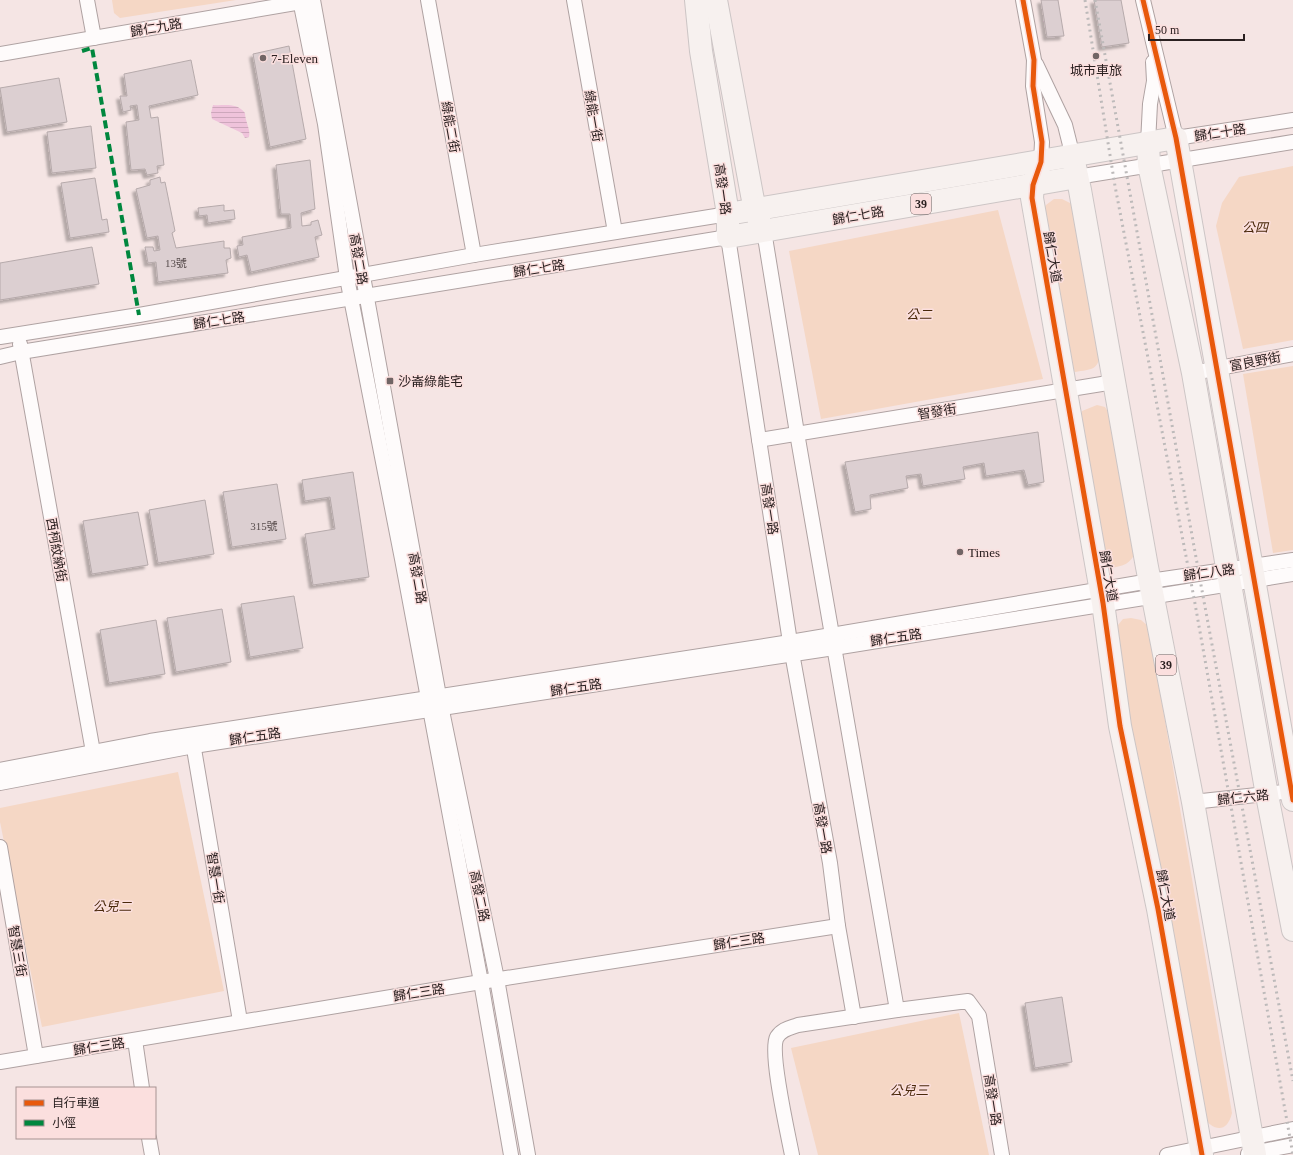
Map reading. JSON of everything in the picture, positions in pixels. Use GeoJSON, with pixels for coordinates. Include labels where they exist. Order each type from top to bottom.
{"type":"FeatureCollection","features":[{"type":"Feature","properties":{"kind":"main road","name":"高發一路"},"geometry":{"type":"LineString","coordinates":[[696,0],[701,51],[728,214],[728,238]]}},
{"type":"Feature","properties":{"kind":"main road","name":"高發一路"},"geometry":{"type":"LineString","coordinates":[[716,0],[728,74],[755,210],[764,231]]}},
{"type":"Feature","properties":{"kind":"main road","name":"歸仁十路"},"geometry":{"type":"LineString","coordinates":[[1075,167],[1148,143],[1176,138]]}},
{"type":"Feature","properties":{"kind":"main road"},"geometry":{"type":"LineString","coordinates":[[1176,138],[1292,794]]}},
{"type":"Feature","properties":{"kind":"main road"},"geometry":{"type":"LineString","coordinates":[[1148,143],[1149,165],[1193,373],[1267,795],[1293,930]]}},
{"type":"Feature","properties":{"kind":"main road","name":"歸仁七路"},"geometry":{"type":"LineString","coordinates":[[728,214],[1040,162],[1075,167]]}},
{"type":"Feature","properties":{"kind":"main road","name":"歸仁大道"},"geometry":{"type":"LineString","coordinates":[[1040,162],[1033,185],[1032,198],[1101,596],[1120,726],[1158,909],[1201,1152]]}},
{"type":"Feature","properties":{"kind":"main road","name":"歸仁七路"},"geometry":{"type":"LineString","coordinates":[[728,238],[1033,185],[1075,167]]}},
{"type":"Feature","properties":{"kind":"main road","name":"歸仁大道"},"geometry":{"type":"LineString","coordinates":[[1075,167],[1151,588],[1193,802],[1252,1150]]}},
{"type":"Feature","properties":{"kind":"street"},"geometry":{"type":"LineString","coordinates":[[87,0],[94,38]]}},
{"type":"Feature","properties":{"kind":"street","name":"綠能二街"},"geometry":{"type":"LineString","coordinates":[[428,0],[474,255]]}},
{"type":"Feature","properties":{"kind":"street","name":"綠能一街"},"geometry":{"type":"LineString","coordinates":[[574,0],[615,232]]}},
{"type":"Feature","properties":{"kind":"street","name":"歸仁大道"},"geometry":{"type":"LineString","coordinates":[[1023,0],[1034,60],[1033,86],[1042,142],[1040,162]]}},
{"type":"Feature","properties":{"kind":"street"},"geometry":{"type":"LineString","coordinates":[[1143,0],[1153,46],[1162,74],[1176,138]]}},
{"type":"Feature","properties":{"kind":"street","name":"歸仁九路"},"geometry":{"type":"LineString","coordinates":[[0,54],[305,1]]}},
{"type":"Feature","properties":{"kind":"street","name":"高發二路"},"geometry":{"type":"LineString","coordinates":[[305,1],[366,296],[511,1155]]}},
{"type":"Feature","properties":{"kind":"street","name":"高發二路"},"geometry":{"type":"LineString","coordinates":[[305,1],[325,124],[347,278],[402,559],[497,979],[528,1155]]}},
{"type":"Feature","properties":{"kind":"street"},"geometry":{"type":"LineString","coordinates":[[1148,143],[1150,104],[1154,81],[1153,46]]}},
{"type":"Feature","properties":{"kind":"street","name":"歸仁大道"},"geometry":{"type":"LineString","coordinates":[[1034,60],[1065,125],[1075,167]]}},
{"type":"Feature","properties":{"kind":"street","name":"歸仁十路"},"geometry":{"type":"LineString","coordinates":[[1176,138],[1293,120]]}},
{"type":"Feature","properties":{"kind":"street","name":"歸仁十路"},"geometry":{"type":"LineString","coordinates":[[1075,167],[1149,165],[1293,142]]}},
{"type":"Feature","properties":{"kind":"street","name":"歸仁七路"},"geometry":{"type":"LineString","coordinates":[[0,337],[474,255],[728,214]]}},
{"type":"Feature","properties":{"kind":"street","name":"高發一路"},"geometry":{"type":"LineString","coordinates":[[764,231],[797,433],[896,1010]]}},
{"type":"Feature","properties":{"kind":"street","name":"歸仁七路"},"geometry":{"type":"LineString","coordinates":[[0,357],[21,352],[728,238]]}},
{"type":"Feature","properties":{"kind":"street","name":"高發一路"},"geometry":{"type":"LineString","coordinates":[[728,238],[790,648],[830,863],[838,926],[854,1017]]}},
{"type":"Feature","properties":{"kind":"street","name":"西柯紋納街"},"geometry":{"type":"LineString","coordinates":[[18,335],[95,759]]}},
{"type":"Feature","properties":{"kind":"street","name":"富良野街"},"geometry":{"type":"LineString","coordinates":[[1193,373],[1293,354]]}},
{"type":"Feature","properties":{"kind":"street","name":"智發街"},"geometry":{"type":"LineString","coordinates":[[759,440],[1114,382]]}},
{"type":"Feature","properties":{"kind":"street","name":"歸仁八路"},"geometry":{"type":"LineString","coordinates":[[1252,573],[1293,560]]}},
{"type":"Feature","properties":{"kind":"street","name":"歸仁八路"},"geometry":{"type":"LineString","coordinates":[[1151,588],[1252,573],[1293,574]]}},
{"type":"Feature","properties":{"kind":"street","name":"歸仁五路"},"geometry":{"type":"LineString","coordinates":[[0,783],[95,759],[193,740],[790,648],[1151,588]]}},
{"type":"Feature","properties":{"kind":"street","name":"智慧一街"},"geometry":{"type":"LineString","coordinates":[[193,740],[240,1021]]}},
{"type":"Feature","properties":{"kind":"street","name":"歸仁五路"},"geometry":{"type":"LineString","coordinates":[[0,770],[95,759]]}},
{"type":"Feature","properties":{"kind":"street","name":"歸仁六路"},"geometry":{"type":"LineString","coordinates":[[1193,802],[1292,794]]}},
{"type":"Feature","properties":{"kind":"street","name":"智慧三街"},"geometry":{"type":"LineString","coordinates":[[0,847],[36,1056]]}},
{"type":"Feature","properties":{"kind":"street","name":"歸仁三路"},"geometry":{"type":"LineString","coordinates":[[0,1062],[497,979],[838,926]]}},
{"type":"Feature","properties":{"kind":"street","name":"高發一路"},"geometry":{"type":"LineString","coordinates":[[792,1155],[775,1056],[776,1038],[783,1031],[798,1025],[968,1001],[979,1016],[1002,1155]]}},
{"type":"Feature","properties":{"kind":"street"},"geometry":{"type":"LineString","coordinates":[[135,1040],[142,1087]]}},
{"type":"Feature","properties":{"kind":"street"},"geometry":{"type":"LineString","coordinates":[[1252,1150],[1293,1129]]}},
{"type":"Feature","properties":{"kind":"street"},"geometry":{"type":"LineString","coordinates":[[149,1139],[152,1155]]}},
{"type":"Feature","properties":{"kind":"street"},"geometry":{"type":"LineString","coordinates":[[1167,1155],[1252,1150],[1293,1145]]}},
{"type":"Feature","properties":{"kind":"green space"},"geometry":{"type":"Polygon","coordinates":[[[112,0],[236,0],[120,18],[114,13],[112,0]]]}},
{"type":"Feature","properties":{"kind":"green space","name":"公四"},"geometry":{"type":"Polygon","coordinates":[[[1293,166],[1293,340],[1243,349],[1216,226],[1222,203],[1239,177],[1293,166]]]}},
{"type":"Feature","properties":{"kind":"green space"},"geometry":{"type":"Polygon","coordinates":[[[1054,199],[1062,199],[1074,205],[1101,351],[1100,358],[1096,366],[1090,369],[1075,372],[1066,362],[1042,213],[1046,205],[1054,199]]]}},
{"type":"Feature","properties":{"kind":"green space","name":"公二"},"geometry":{"type":"Polygon","coordinates":[[[998,210],[1043,379],[821,419],[789,251],[998,210]]]}},
{"type":"Feature","properties":{"kind":"green space"},"geometry":{"type":"Polygon","coordinates":[[[1293,366],[1293,550],[1273,553],[1243,374],[1293,366]]]}},
{"type":"Feature","properties":{"kind":"green space"},"geometry":{"type":"Polygon","coordinates":[[[1097,405],[1105,407],[1110,415],[1136,551],[1129,562],[1111,568],[1105,564],[1079,420],[1082,411],[1097,405]]]}},
{"type":"Feature","properties":{"kind":"green space"},"geometry":{"type":"Polygon","coordinates":[[[1131,618],[1141,620],[1149,627],[1232,1113],[1227,1124],[1219,1128],[1211,1125],[1202,1116],[1115,637],[1118,625],[1123,619],[1131,618]]]}},
{"type":"Feature","properties":{"kind":"green space","name":"公兒二"},"geometry":{"type":"Polygon","coordinates":[[[178,772],[224,991],[42,1027],[0,822],[0,808],[178,772]]]}},
{"type":"Feature","properties":{"kind":"green space","name":"公兒三"},"geometry":{"type":"Polygon","coordinates":[[[959,1013],[989,1155],[818,1155],[791,1048],[959,1013]]]}},
{"type":"Feature","properties":{"kind":"shaded area"},"geometry":{"type":"Polygon","coordinates":[[[213,105],[230,105],[238,107],[242,110],[245,113],[249,137],[245,138],[242,133],[212,119],[211,113],[213,105]]]}},
{"type":"Feature","properties":{"kind":"building"},"geometry":{"type":"Polygon","coordinates":[[[1041,0],[1058,0],[1064,36],[1047,37],[1041,0]]]}},
{"type":"Feature","properties":{"kind":"building"},"geometry":{"type":"Polygon","coordinates":[[[1094,0],[1121,0],[1129,43],[1102,47],[1094,0]]]}},
{"type":"Feature","properties":{"kind":"building"},"geometry":{"type":"Polygon","coordinates":[[[289,46],[306,139],[270,147],[253,54],[289,46]]]}},
{"type":"Feature","properties":{"kind":"building"},"geometry":{"type":"Polygon","coordinates":[[[191,60],[198,95],[149,106],[151,118],[158,117],[164,165],[157,166],[158,173],[147,175],[145,169],[131,170],[126,122],[139,120],[137,105],[130,106],[131,110],[123,112],[120,96],[127,96],[124,74],[191,60]]]}},
{"type":"Feature","properties":{"kind":"building"},"geometry":{"type":"Polygon","coordinates":[[[59,78],[67,122],[7,132],[0,88],[59,78]]]}},
{"type":"Feature","properties":{"kind":"building"},"geometry":{"type":"Polygon","coordinates":[[[91,126],[96,168],[52,173],[47,132],[91,126]]]}},
{"type":"Feature","properties":{"kind":"building"},"geometry":{"type":"Polygon","coordinates":[[[310,160],[315,209],[301,213],[302,226],[311,225],[311,222],[318,220],[322,235],[315,237],[319,257],[251,272],[247,255],[239,257],[237,246],[243,245],[242,237],[291,228],[290,214],[281,214],[276,165],[310,160]]]}},
{"type":"Feature","properties":{"kind":"building"},"geometry":{"type":"Polygon","coordinates":[[[160,177],[161,183],[165,182],[175,231],[172,233],[176,248],[224,241],[224,248],[230,248],[231,258],[226,260],[228,273],[158,282],[156,262],[148,263],[145,247],[153,247],[154,251],[160,250],[158,236],[147,238],[136,189],[150,185],[150,180],[160,177]]]}},
{"type":"Feature","properties":{"kind":"building"},"geometry":{"type":"Polygon","coordinates":[[[95,178],[102,220],[107,219],[109,232],[70,238],[61,183],[95,178]]]}},
{"type":"Feature","properties":{"kind":"building"},"geometry":{"type":"Polygon","coordinates":[[[224,205],[224,211],[234,210],[235,219],[208,223],[207,215],[199,216],[198,208],[224,205]]]}},
{"type":"Feature","properties":{"kind":"building"},"geometry":{"type":"Polygon","coordinates":[[[92,247],[99,284],[0,300],[0,263],[92,247]]]}},
{"type":"Feature","properties":{"kind":"building"},"geometry":{"type":"Polygon","coordinates":[[[1038,432],[1044,482],[1028,485],[1024,470],[986,476],[984,463],[963,467],[965,479],[923,486],[921,474],[906,476],[908,488],[870,495],[871,509],[855,512],[845,462],[1038,432]]]}},
{"type":"Feature","properties":{"kind":"building"},"geometry":{"type":"Polygon","coordinates":[[[353,472],[369,577],[313,585],[305,534],[335,529],[330,497],[305,501],[302,480],[353,472]]]}},
{"type":"Feature","properties":{"kind":"building"},"geometry":{"type":"Polygon","coordinates":[[[277,484],[286,539],[232,547],[223,492],[277,484]]]}},
{"type":"Feature","properties":{"kind":"building"},"geometry":{"type":"Polygon","coordinates":[[[205,500],[214,554],[158,563],[149,510],[205,500]]]}},
{"type":"Feature","properties":{"kind":"building"},"geometry":{"type":"Polygon","coordinates":[[[138,512],[148,565],[92,574],[83,521],[138,512]]]}},
{"type":"Feature","properties":{"kind":"building"},"geometry":{"type":"Polygon","coordinates":[[[294,596],[303,648],[250,657],[241,604],[294,596]]]}},
{"type":"Feature","properties":{"kind":"building"},"geometry":{"type":"Polygon","coordinates":[[[222,609],[231,662],[176,672],[167,618],[222,609]]]}},
{"type":"Feature","properties":{"kind":"building"},"geometry":{"type":"Polygon","coordinates":[[[156,620],[165,674],[109,683],[100,630],[156,620]]]}},
{"type":"Feature","properties":{"kind":"building"},"geometry":{"type":"Polygon","coordinates":[[[1062,997],[1072,1062],[1035,1068],[1025,1003],[1062,997]]]}},
{"type":"Feature","properties":{"kind":"railway"},"geometry":{"type":"LineString","coordinates":[[1085,0],[1115,186],[1194,598],[1293,1155]]}},
{"type":"Feature","properties":{"kind":"railway"},"geometry":{"type":"LineString","coordinates":[[1095,0],[1293,1081]]}},
{"type":"Feature","properties":{"kind":"marked path"},"geometry":{"type":"LineString","coordinates":[[82,51],[92,48],[139,315]]}},
{"type":"Feature","properties":{"kind":"cycle path"},"geometry":{"type":"LineString","coordinates":[[1023,0],[1034,60],[1033,86],[1042,142],[1041,162],[1033,185],[1032,198],[1103,603],[1120,726],[1158,909],[1202,1155]]}},
{"type":"Feature","properties":{"kind":"cycle path"},"geometry":{"type":"LineString","coordinates":[[1143,0],[1176,138],[1293,800]]}},
{"type":"Feature","properties":{"kind":"place","name":"城市車旅"},"geometry":{"type":"Point","coordinates":[1096,56]}},
{"type":"Feature","properties":{"kind":"place","name":"7-Eleven"},"geometry":{"type":"Point","coordinates":[263,58]}},
{"type":"Feature","properties":{"kind":"place","name":"沙崙綠能宅"},"geometry":{"type":"Point","coordinates":[390,381]}},
{"type":"Feature","properties":{"kind":"place","name":"Times"},"geometry":{"type":"Point","coordinates":[960,552]}}]}
